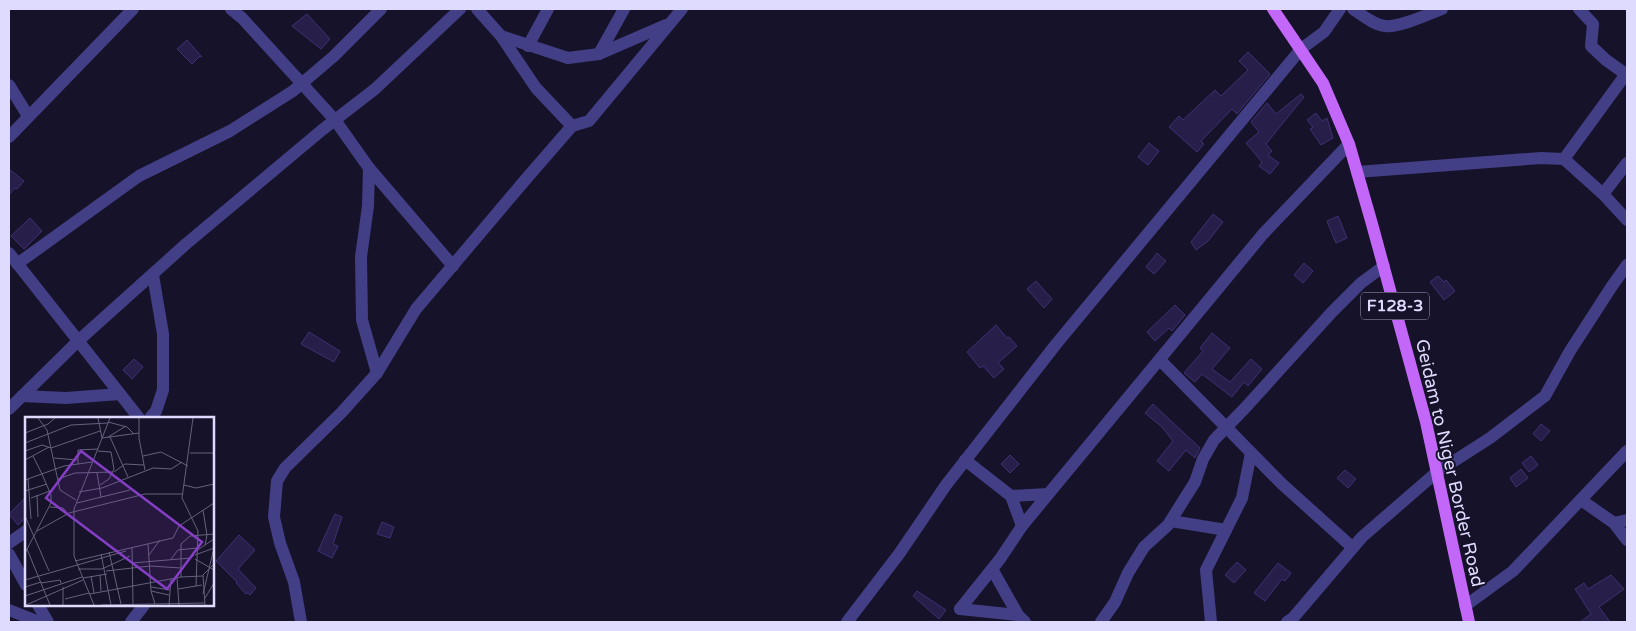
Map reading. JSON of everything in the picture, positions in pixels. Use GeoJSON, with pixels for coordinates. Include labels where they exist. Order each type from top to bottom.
{"type":"FeatureCollection","features":[{"type":"Feature","properties":{"kind":"main road","name":"Geidam to Niger Border Road"},"geometry":{"type":"LineString","coordinates":[[1273,9],[1323,83],[1349,144],[1426,422],[1470,622]]}},
{"type":"Feature","properties":{"kind":"street"},"geometry":{"type":"LineString","coordinates":[[9,137],[133,9]]}},
{"type":"Feature","properties":{"kind":"street"},"geometry":{"type":"LineString","coordinates":[[231,9],[242,18],[303,82],[335,120],[369,168],[453,266]]}},
{"type":"Feature","properties":{"kind":"street"},"geometry":{"type":"LineString","coordinates":[[17,264],[139,176],[230,131],[293,91],[334,56],[381,9]]}},
{"type":"Feature","properties":{"kind":"street"},"geometry":{"type":"LineString","coordinates":[[9,409],[78,342],[186,244],[375,89],[460,9]]}},
{"type":"Feature","properties":{"kind":"street"},"geometry":{"type":"LineString","coordinates":[[477,9],[501,36],[536,88],[572,126]]}},
{"type":"Feature","properties":{"kind":"street"},"geometry":{"type":"LineString","coordinates":[[528,46],[548,9]]}},
{"type":"Feature","properties":{"kind":"street"},"geometry":{"type":"LineString","coordinates":[[599,54],[624,9]]}},
{"type":"Feature","properties":{"kind":"street"},"geometry":{"type":"LineString","coordinates":[[301,622],[294,582],[280,543],[274,516],[274,495],[277,481],[285,468],[342,412],[377,373],[416,309],[572,126],[589,121],[682,9]]}},
{"type":"Feature","properties":{"kind":"street"},"geometry":{"type":"LineString","coordinates":[[848,622],[895,561],[946,485],[1057,343],[1301,49],[1324,32],[1340,9]]}},
{"type":"Feature","properties":{"kind":"street"},"geometry":{"type":"LineString","coordinates":[[1353,9],[1385,26],[1414,21],[1442,9]]}},
{"type":"Feature","properties":{"kind":"street"},"geometry":{"type":"LineString","coordinates":[[1564,159],[1626,75],[1591,46],[1592,24],[1579,9]]}},
{"type":"Feature","properties":{"kind":"street"},"geometry":{"type":"LineString","coordinates":[[501,36],[568,58],[599,54],[668,24]]}},
{"type":"Feature","properties":{"kind":"street"},"geometry":{"type":"LineString","coordinates":[[9,85],[28,116]]}},
{"type":"Feature","properties":{"kind":"street"},"geometry":{"type":"LineString","coordinates":[[1021,619],[960,609],[1022,526],[1263,234],[1349,144]]}},
{"type":"Feature","properties":{"kind":"street"},"geometry":{"type":"LineString","coordinates":[[1356,172],[1541,158],[1564,159],[1603,194],[1627,220]]}},
{"type":"Feature","properties":{"kind":"street"},"geometry":{"type":"LineString","coordinates":[[1603,194],[1627,163]]}},
{"type":"Feature","properties":{"kind":"street"},"geometry":{"type":"LineString","coordinates":[[369,168],[368,206],[361,256],[362,320],[377,373]]}},
{"type":"Feature","properties":{"kind":"street"},"geometry":{"type":"LineString","coordinates":[[9,253],[138,417]]}},
{"type":"Feature","properties":{"kind":"street"},"geometry":{"type":"LineString","coordinates":[[1287,622],[1293,618],[1352,548],[1437,472],[1490,438],[1545,396],[1570,351],[1627,265]]}},
{"type":"Feature","properties":{"kind":"street"},"geometry":{"type":"LineString","coordinates":[[1101,622],[1144,547],[1171,521],[1195,482],[1203,458],[1214,440],[1332,312],[1362,283],[1384,266]]}},
{"type":"Feature","properties":{"kind":"street"},"geometry":{"type":"LineString","coordinates":[[151,417],[156,411],[163,390],[163,334],[152,275]]}},
{"type":"Feature","properties":{"kind":"street"},"geometry":{"type":"LineString","coordinates":[[1160,360],[1282,484],[1352,548]]}},
{"type":"Feature","properties":{"kind":"street"},"geometry":{"type":"LineString","coordinates":[[22,396],[66,398],[120,394]]}},
{"type":"Feature","properties":{"kind":"street"},"geometry":{"type":"LineString","coordinates":[[1466,606],[1513,571],[1627,451]]}},
{"type":"Feature","properties":{"kind":"street"},"geometry":{"type":"LineString","coordinates":[[1211,622],[1206,570],[1242,498],[1251,453]]}},
{"type":"Feature","properties":{"kind":"street"},"geometry":{"type":"LineString","coordinates":[[965,460],[1011,496],[1022,526]]}},
{"type":"Feature","properties":{"kind":"street"},"geometry":{"type":"LineString","coordinates":[[1011,496],[1048,494]]}},
{"type":"Feature","properties":{"kind":"street"},"geometry":{"type":"LineString","coordinates":[[1581,500],[1614,523],[1627,540]]}},
{"type":"Feature","properties":{"kind":"street"},"geometry":{"type":"LineString","coordinates":[[1614,523],[1627,520]]}},
{"type":"Feature","properties":{"kind":"street"},"geometry":{"type":"LineString","coordinates":[[1171,521],[1226,530]]}},
{"type":"Feature","properties":{"kind":"street"},"geometry":{"type":"LineString","coordinates":[[9,543],[25,532]]}},
{"type":"Feature","properties":{"kind":"street"},"geometry":{"type":"LineString","coordinates":[[9,554],[25,582]]}},
{"type":"Feature","properties":{"kind":"street"},"geometry":{"type":"LineString","coordinates":[[992,568],[1021,619]]}},
{"type":"Feature","properties":{"kind":"street"},"geometry":{"type":"LineString","coordinates":[[39,606],[48,622]]}},
{"type":"Feature","properties":{"kind":"street"},"geometry":{"type":"LineString","coordinates":[[131,622],[143,606]]}},
{"type":"Feature","properties":{"kind":"street"},"geometry":{"type":"LineString","coordinates":[[9,610],[38,622]]}},
{"type":"Feature","properties":{"kind":"building"},"geometry":{"type":"Polygon","coordinates":[[[307,14],[330,39],[321,49],[292,26],[307,14]]]}},
{"type":"Feature","properties":{"kind":"building"},"geometry":{"type":"Polygon","coordinates":[[[187,40],[202,57],[200,56],[192,64],[177,49],[187,40]]]}},
{"type":"Feature","properties":{"kind":"building"},"geometry":{"type":"Polygon","coordinates":[[[1248,52],[1270,74],[1237,114],[1232,109],[1201,141],[1204,144],[1197,152],[1169,127],[1179,116],[1183,120],[1215,90],[1221,96],[1248,70],[1239,61],[1248,52]]]}},
{"type":"Feature","properties":{"kind":"building"},"geometry":{"type":"Polygon","coordinates":[[[1301,94],[1304,97],[1266,144],[1272,151],[1268,155],[1279,163],[1270,174],[1259,166],[1262,162],[1246,143],[1259,132],[1251,122],[1267,103],[1276,114],[1301,94]]]}},
{"type":"Feature","properties":{"kind":"building"},"geometry":{"type":"Polygon","coordinates":[[[1316,113],[1322,121],[1327,118],[1333,138],[1321,145],[1310,129],[1313,127],[1307,120],[1316,113]]]}},
{"type":"Feature","properties":{"kind":"building"},"geometry":{"type":"Polygon","coordinates":[[[1149,143],[1159,151],[1148,165],[1138,157],[1149,143]]]}},
{"type":"Feature","properties":{"kind":"building"},"geometry":{"type":"Polygon","coordinates":[[[9,169],[24,181],[9,195],[9,169]]]}},
{"type":"Feature","properties":{"kind":"building"},"geometry":{"type":"Polygon","coordinates":[[[1213,214],[1223,222],[1208,241],[1196,250],[1191,242],[1213,214]]]}},
{"type":"Feature","properties":{"kind":"building"},"geometry":{"type":"Polygon","coordinates":[[[1338,216],[1347,238],[1336,243],[1327,221],[1338,216]]]}},
{"type":"Feature","properties":{"kind":"building"},"geometry":{"type":"Polygon","coordinates":[[[30,218],[42,231],[24,249],[11,236],[30,218]]]}},
{"type":"Feature","properties":{"kind":"building"},"geometry":{"type":"Polygon","coordinates":[[[1157,253],[1166,261],[1154,274],[1146,267],[1157,253]]]}},
{"type":"Feature","properties":{"kind":"building"},"geometry":{"type":"Polygon","coordinates":[[[1304,263],[1313,271],[1303,283],[1294,275],[1304,263]]]}},
{"type":"Feature","properties":{"kind":"building"},"geometry":{"type":"Polygon","coordinates":[[[1438,276],[1444,282],[1446,280],[1455,291],[1444,300],[1430,282],[1438,276]]]}},
{"type":"Feature","properties":{"kind":"building"},"geometry":{"type":"Polygon","coordinates":[[[1036,281],[1052,299],[1044,308],[1027,289],[1036,281]]]}},
{"type":"Feature","properties":{"kind":"building"},"geometry":{"type":"Polygon","coordinates":[[[1175,305],[1185,315],[1172,331],[1169,328],[1155,341],[1147,332],[1175,305]]]}},
{"type":"Feature","properties":{"kind":"building"},"geometry":{"type":"Polygon","coordinates":[[[996,325],[1017,346],[998,363],[1004,369],[994,378],[983,366],[980,368],[967,352],[996,325]]]}},
{"type":"Feature","properties":{"kind":"building"},"geometry":{"type":"Polygon","coordinates":[[[309,332],[340,351],[334,362],[301,344],[309,332]]]}},
{"type":"Feature","properties":{"kind":"building"},"geometry":{"type":"Polygon","coordinates":[[[1212,333],[1230,348],[1212,369],[1230,382],[1251,359],[1262,369],[1248,386],[1244,382],[1232,397],[1202,374],[1195,382],[1184,373],[1203,351],[1200,348],[1212,333]]]}},
{"type":"Feature","properties":{"kind":"building"},"geometry":{"type":"Polygon","coordinates":[[[134,359],[143,367],[132,379],[123,370],[134,359]]]}},
{"type":"Feature","properties":{"kind":"building"},"geometry":{"type":"Polygon","coordinates":[[[1153,404],[1200,448],[1195,458],[1186,450],[1169,471],[1157,461],[1173,441],[1162,427],[1145,413],[1153,404]]]}},
{"type":"Feature","properties":{"kind":"building"},"geometry":{"type":"Polygon","coordinates":[[[1541,424],[1550,431],[1541,441],[1533,434],[1541,424]]]}},
{"type":"Feature","properties":{"kind":"building"},"geometry":{"type":"Polygon","coordinates":[[[1010,455],[1019,464],[1010,473],[1001,464],[1010,455]]]}},
{"type":"Feature","properties":{"kind":"building"},"geometry":{"type":"Polygon","coordinates":[[[1531,456],[1538,465],[1529,472],[1522,463],[1531,456]]]}},
{"type":"Feature","properties":{"kind":"building"},"geometry":{"type":"Polygon","coordinates":[[[1521,469],[1528,478],[1516,487],[1510,478],[1521,469]]]}},
{"type":"Feature","properties":{"kind":"building"},"geometry":{"type":"Polygon","coordinates":[[[1345,470],[1356,479],[1348,488],[1337,478],[1345,470]]]}},
{"type":"Feature","properties":{"kind":"building"},"geometry":{"type":"Polygon","coordinates":[[[25,498],[25,518],[18,525],[9,514],[25,498]]]}},
{"type":"Feature","properties":{"kind":"building"},"geometry":{"type":"Polygon","coordinates":[[[335,514],[342,517],[333,544],[338,546],[332,558],[318,551],[335,514]]]}},
{"type":"Feature","properties":{"kind":"building"},"geometry":{"type":"Polygon","coordinates":[[[382,522],[394,527],[390,538],[377,534],[382,522]]]}},
{"type":"Feature","properties":{"kind":"building"},"geometry":{"type":"Polygon","coordinates":[[[239,535],[255,550],[238,569],[256,588],[250,595],[246,594],[216,561],[239,535]]]}},
{"type":"Feature","properties":{"kind":"building"},"geometry":{"type":"Polygon","coordinates":[[[1237,562],[1246,570],[1234,583],[1225,575],[1237,562]]]}},
{"type":"Feature","properties":{"kind":"building"},"geometry":{"type":"Polygon","coordinates":[[[1278,563],[1291,573],[1285,581],[1282,579],[1265,601],[1254,593],[1278,563]]]}},
{"type":"Feature","properties":{"kind":"building"},"geometry":{"type":"Polygon","coordinates":[[[1611,575],[1624,589],[1599,607],[1610,622],[1580,622],[1591,614],[1575,589],[1584,583],[1588,589],[1611,575]]]}},
{"type":"Feature","properties":{"kind":"building"},"geometry":{"type":"Polygon","coordinates":[[[917,591],[946,610],[939,619],[913,596],[917,591]]]}}]}
